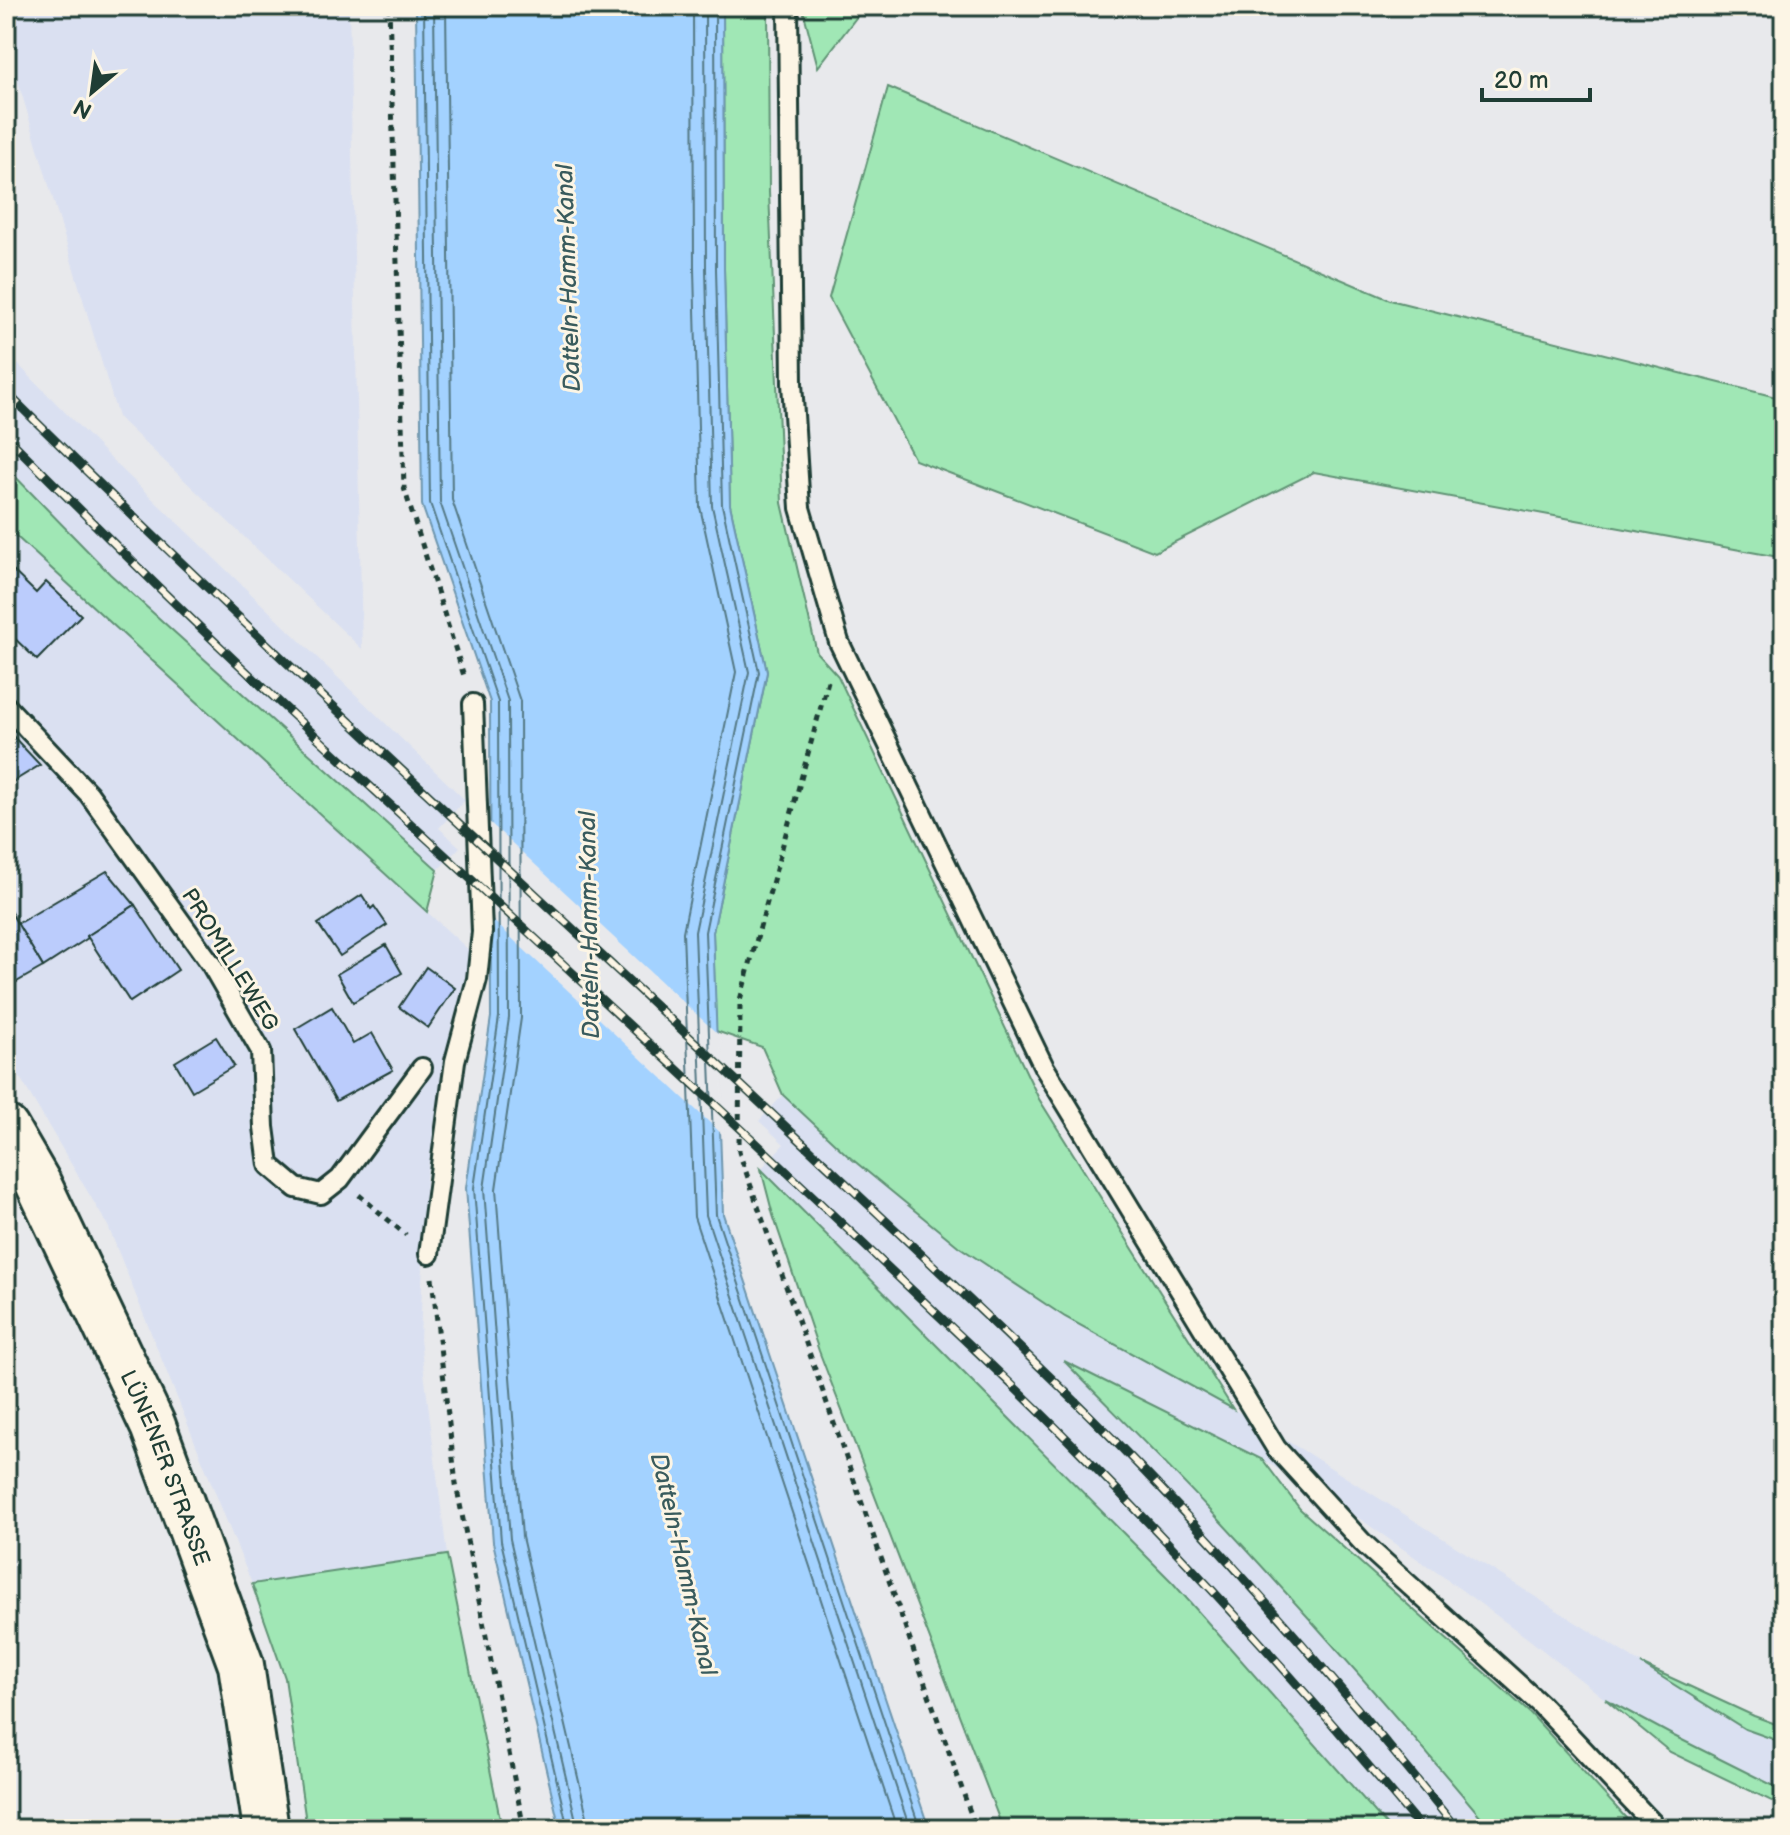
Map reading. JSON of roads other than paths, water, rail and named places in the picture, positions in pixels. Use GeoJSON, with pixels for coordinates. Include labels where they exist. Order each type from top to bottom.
{"type":"FeatureCollection","features":[{"type":"Feature","properties":{"kind":"street","name":"LÜNENER STRASSE"},"geometry":{"type":"LineString","coordinates":[[6,1128],[38,1183],[153,1426],[241,1665],[266,1829]]}},
{"type":"Feature","properties":{"kind":"lane"},"geometry":{"type":"LineString","coordinates":[[788,6],[792,383],[800,508],[839,642],[1044,1067],[1276,1448],[1362,1542],[1540,1704],[1658,1829]]}},
{"type":"Feature","properties":{"kind":"lane"},"geometry":{"type":"LineString","coordinates":[[429,1254],[455,1061],[477,979],[482,932],[473,704]]}},
{"type":"Feature","properties":{"kind":"lane","name":"PROMILLEWEG"},"geometry":{"type":"LineString","coordinates":[[6,706],[89,794],[211,964],[240,1014],[261,1051],[269,1165],[296,1188],[321,1194],[340,1179],[422,1068]]}},
{"type":"Feature","properties":{"kind":"water","name":"Datteln-Hamm-Kanal"},"geometry":{"type":"Polygon","coordinates":[[[416,6],[723,6],[724,269],[730,505],[767,672],[713,932],[723,1214],[929,1829],[560,1829],[493,1542],[466,1188],[491,1017],[490,702],[422,505],[416,6]]]}},
{"type":"Feature","properties":{"kind":"railway"},"geometry":{"type":"LineString","coordinates":[[6,392],[211,591],[836,1174],[1089,1415],[1279,1617],[1457,1829]]}},
{"type":"Feature","properties":{"kind":"railway"},"geometry":{"type":"LineString","coordinates":[[6,436],[243,669],[729,1118],[1049,1421],[1252,1633],[1422,1829]]}}]}
